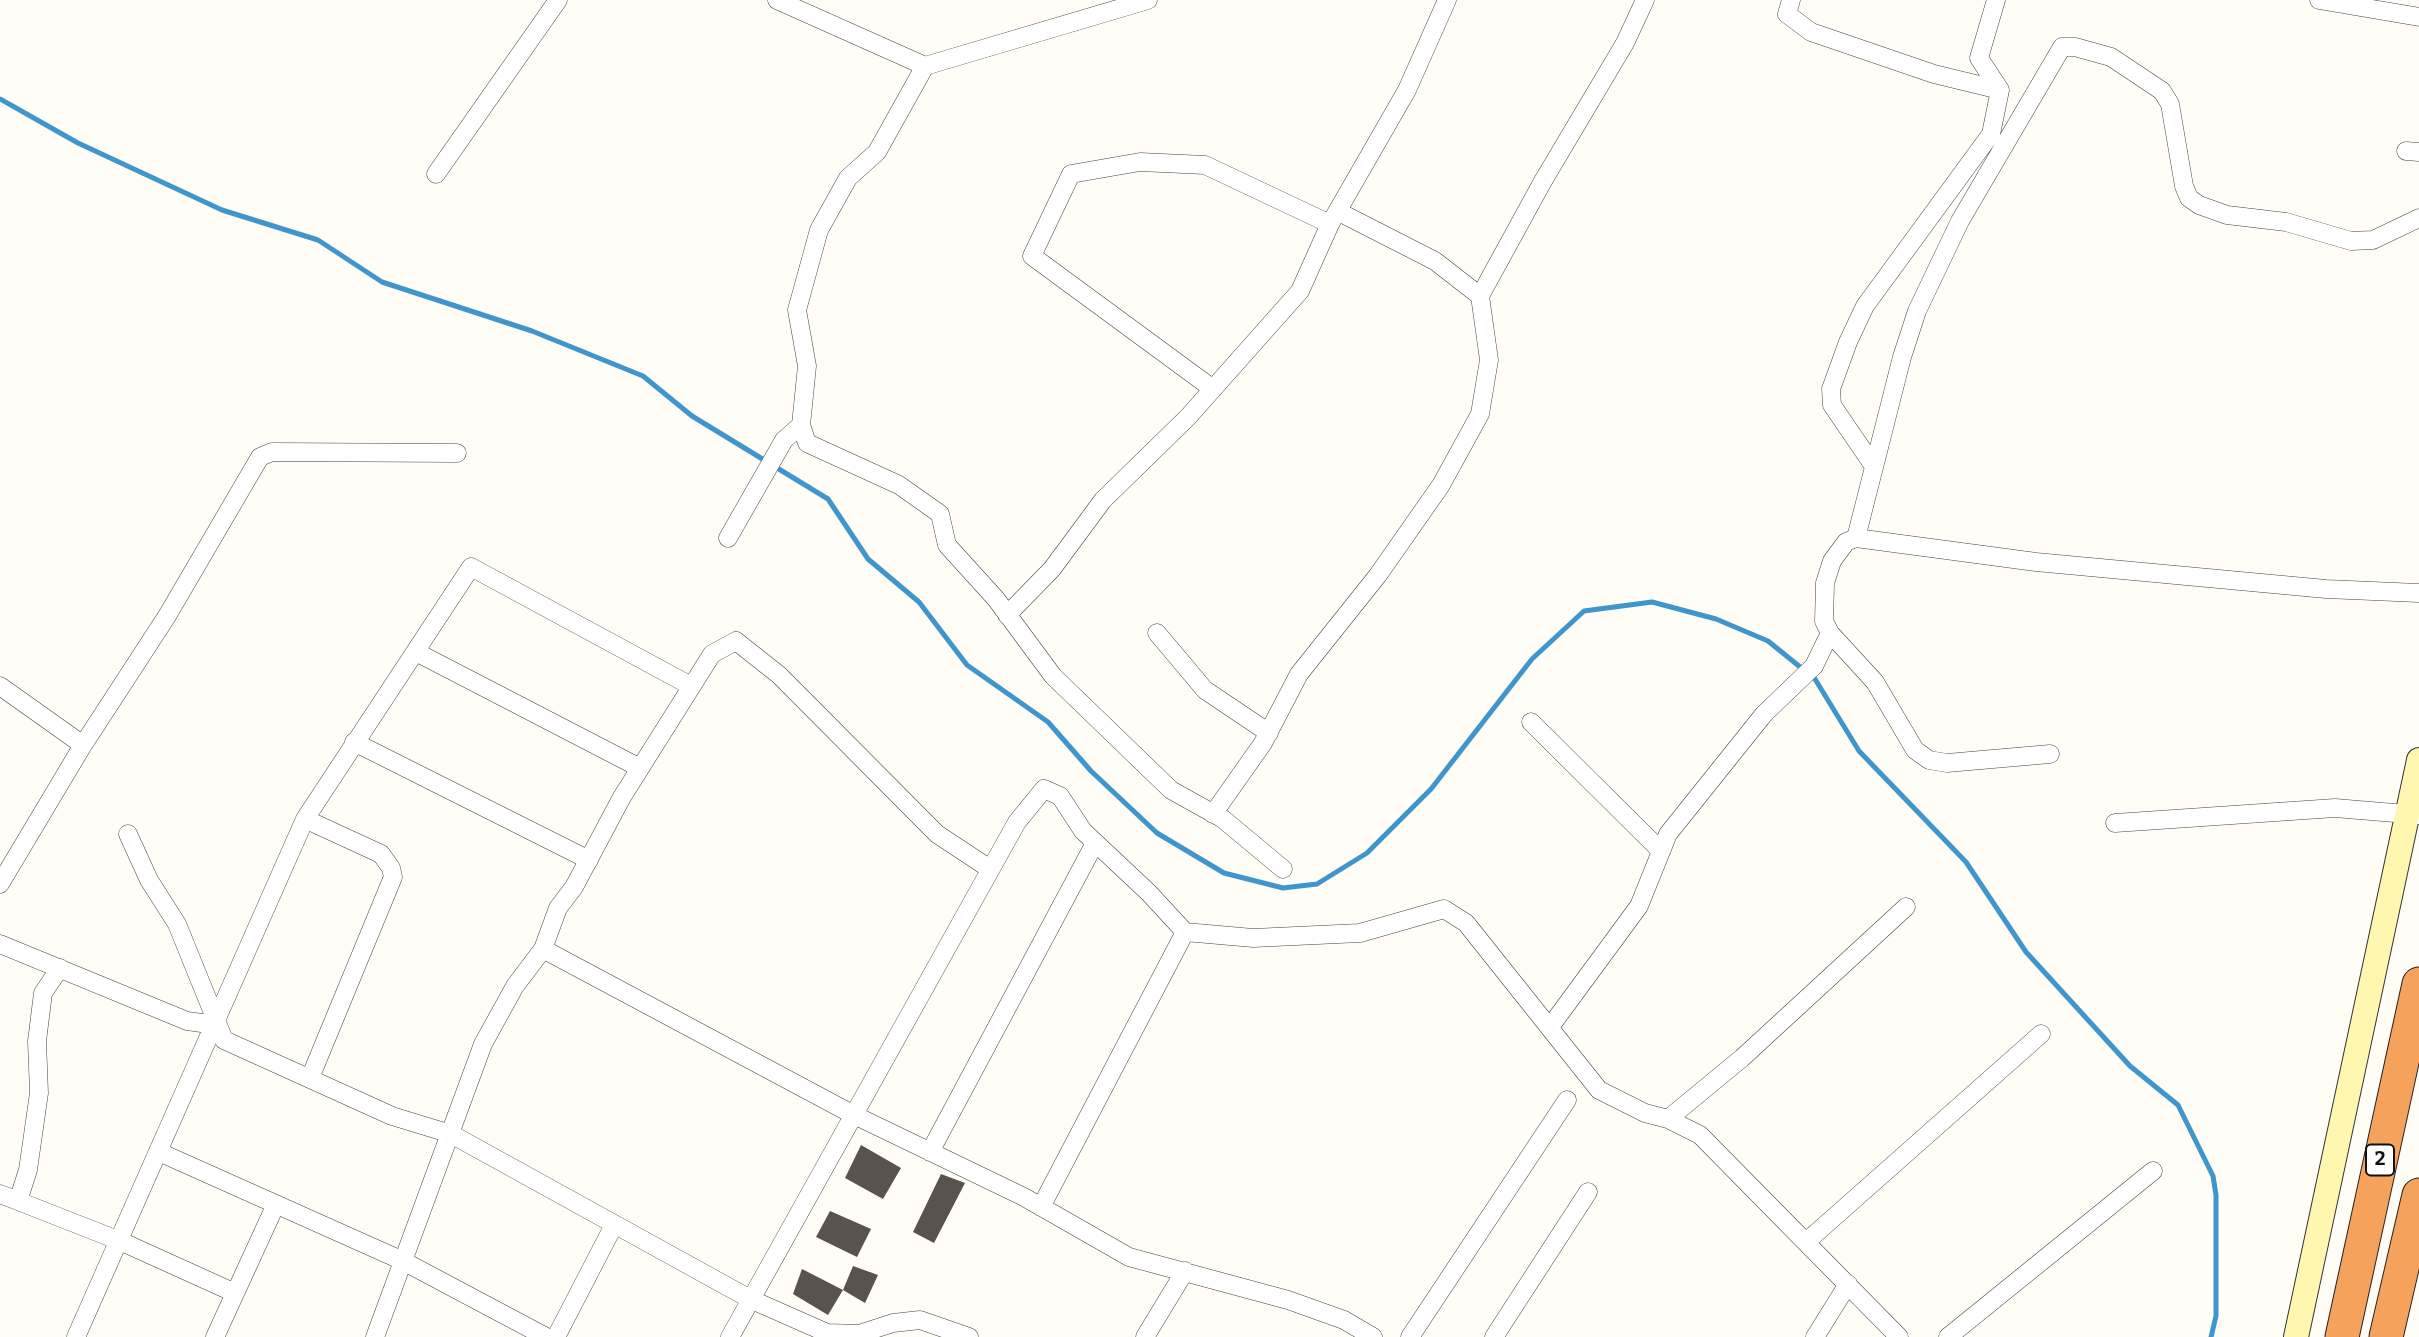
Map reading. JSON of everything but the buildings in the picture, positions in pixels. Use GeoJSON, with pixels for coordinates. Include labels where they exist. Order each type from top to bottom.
{"type":"FeatureCollection","features":[{"type":"Feature","properties":{"kind":"highway","name":"2"},"geometry":{"type":"LineString","coordinates":[[2342,1337],[2419,984]]}},
{"type":"Feature","properties":{"kind":"highway"},"geometry":{"type":"LineString","coordinates":[[2386,1337],[2419,1195]]}},
{"type":"Feature","properties":{"kind":"main road"},"geometry":{"type":"LineString","coordinates":[[2296,1337],[2413,814],[2419,760]]}},
{"type":"Feature","properties":{"kind":"street"},"geometry":{"type":"LineString","coordinates":[[436,174],[558,0]]}},
{"type":"Feature","properties":{"kind":"street"},"geometry":{"type":"LineString","coordinates":[[777,0],[925,66],[1121,3],[1148,0]]}},
{"type":"Feature","properties":{"kind":"street"},"geometry":{"type":"LineString","coordinates":[[1007,615],[1052,569],[1103,500],[1213,388],[1300,291],[1335,218],[1407,90],[1447,0]]}},
{"type":"Feature","properties":{"kind":"street"},"geometry":{"type":"LineString","coordinates":[[1213,814],[1269,733],[1299,674],[1378,575],[1441,485],[1480,414],[1489,360],[1480,296],[1543,181],[1625,43],[1645,0]]}},
{"type":"Feature","properties":{"kind":"street"},"geometry":{"type":"LineString","coordinates":[[1791,0],[1787,14],[1811,32],[1934,74],[2000,90]]}},
{"type":"Feature","properties":{"kind":"street"},"geometry":{"type":"LineString","coordinates":[[1873,465],[1832,405],[1832,389],[1848,342],[1865,306],[1991,134],[2000,90],[1979,58],[1996,0]]}},
{"type":"Feature","properties":{"kind":"street"},"geometry":{"type":"LineString","coordinates":[[2319,0],[2400,7],[2419,17]]}},
{"type":"Feature","properties":{"kind":"street"},"geometry":{"type":"LineString","coordinates":[[1856,538],[1873,465],[1917,311],[1960,221],[2062,47],[2075,47],[2111,57],[2162,91],[2170,104],[2184,186],[2189,198],[2199,205],[2227,215],[2299,225],[2351,240],[2373,240],[2419,218]]}},
{"type":"Feature","properties":{"kind":"street"},"geometry":{"type":"LineString","coordinates":[[925,66],[877,152],[848,177],[819,230],[797,310],[807,366],[801,425],[807,443],[899,485],[940,514],[947,545],[1007,615],[1053,676],[1171,790],[1213,814],[1283,869]]}},
{"type":"Feature","properties":{"kind":"street"},"geometry":{"type":"LineString","coordinates":[[1213,388],[1032,256],[1071,174],[1140,162],[1205,165],[1435,261],[1480,296]]}},
{"type":"Feature","properties":{"kind":"street"},"geometry":{"type":"LineString","coordinates":[[728,538],[784,440],[801,425]]}},
{"type":"Feature","properties":{"kind":"street"},"geometry":{"type":"LineString","coordinates":[[0,884],[83,745],[167,616],[261,457],[272,452],[457,453]]}},
{"type":"Feature","properties":{"kind":"street"},"geometry":{"type":"LineString","coordinates":[[2050,754],[1947,763],[1929,760],[1915,750],[1875,682],[1830,633],[1822,608],[1825,583],[1832,561],[1846,542],[1856,538],[2036,562],[2326,589],[2419,593]]}},
{"type":"Feature","properties":{"kind":"street"},"geometry":{"type":"LineString","coordinates":[[76,1337],[305,819],[471,566],[691,686]]}},
{"type":"Feature","properties":{"kind":"street"},"geometry":{"type":"LineString","coordinates":[[1157,633],[1205,690],[1269,733]]}},
{"type":"Feature","properties":{"kind":"street"},"geometry":{"type":"LineString","coordinates":[[1550,1027],[1639,906],[1660,850],[1683,814],[1763,714],[1814,666],[1830,633]]}},
{"type":"Feature","properties":{"kind":"street"},"geometry":{"type":"LineString","coordinates":[[375,1337],[483,1044],[515,986],[544,949],[558,908],[575,887],[640,768],[712,654],[736,641],[779,676],[937,834],[990,869]]}},
{"type":"Feature","properties":{"kind":"street"},"geometry":{"type":"LineString","coordinates":[[416,652],[640,768]]}},
{"type":"Feature","properties":{"kind":"street"},"geometry":{"type":"LineString","coordinates":[[0,686],[83,745]]}},
{"type":"Feature","properties":{"kind":"street"},"geometry":{"type":"LineString","coordinates":[[1531,722],[1660,850]]}},
{"type":"Feature","properties":{"kind":"street"},"geometry":{"type":"LineString","coordinates":[[354,742],[589,860]]}},
{"type":"Feature","properties":{"kind":"street"},"geometry":{"type":"LineString","coordinates":[[730,1337],[990,869],[1017,822],[1044,789],[1060,796],[1083,831],[1149,893],[1185,932],[1253,939],[1360,933],[1444,909],[1466,923],[1599,1090],[1644,1114],[1668,1119],[1700,1135],[1899,1337]]}},
{"type":"Feature","properties":{"kind":"street"},"geometry":{"type":"LineString","coordinates":[[2115,822],[2323,809],[2413,814]]}},
{"type":"Feature","properties":{"kind":"street"},"geometry":{"type":"LineString","coordinates":[[305,819],[381,855],[391,868],[393,877],[310,1078]]}},
{"type":"Feature","properties":{"kind":"street"},"geometry":{"type":"LineString","coordinates":[[128,834],[149,880],[177,924],[224,1040],[392,1116],[451,1134],[751,1299],[827,1333],[859,1334],[893,1323],[920,1320],[970,1337]]}},
{"type":"Feature","properties":{"kind":"street"},"geometry":{"type":"LineString","coordinates":[[930,1152],[1095,843]]}},
{"type":"Feature","properties":{"kind":"street"},"geometry":{"type":"LineString","coordinates":[[1668,1119],[1742,1058],[1906,907]]}},
{"type":"Feature","properties":{"kind":"street"},"geometry":{"type":"LineString","coordinates":[[1041,1207],[1185,932]]}},
{"type":"Feature","properties":{"kind":"street"},"geometry":{"type":"LineString","coordinates":[[0,944],[187,1021],[209,1024],[217,1018]]}},
{"type":"Feature","properties":{"kind":"street"},"geometry":{"type":"LineString","coordinates":[[544,949],[852,1114],[1041,1207],[1129,1257],[1185,1271],[1344,1320],[1373,1337]]}},
{"type":"Feature","properties":{"kind":"street"},"geometry":{"type":"LineString","coordinates":[[60,968],[43,993],[37,1041],[39,1093],[28,1170],[5,1196],[120,1241],[235,1293]]}},
{"type":"Feature","properties":{"kind":"street"},"geometry":{"type":"LineString","coordinates":[[1806,1242],[2041,1034]]}},
{"type":"Feature","properties":{"kind":"street"},"geometry":{"type":"LineString","coordinates":[[1410,1337],[1567,1100]]}},
{"type":"Feature","properties":{"kind":"street"},"geometry":{"type":"LineString","coordinates":[[159,1152],[403,1261],[546,1337]]}},
{"type":"Feature","properties":{"kind":"street"},"geometry":{"type":"LineString","coordinates":[[1948,1337],[2153,1171]]}},
{"type":"Feature","properties":{"kind":"street"},"geometry":{"type":"LineString","coordinates":[[1494,1337],[1588,1192]]}},
{"type":"Feature","properties":{"kind":"street"},"geometry":{"type":"LineString","coordinates":[[215,1337],[276,1204]]}},
{"type":"Feature","properties":{"kind":"street"},"geometry":{"type":"LineString","coordinates":[[556,1337],[614,1225]]}},
{"type":"Feature","properties":{"kind":"street"},"geometry":{"type":"LineString","coordinates":[[1145,1337],[1185,1271]]}},
{"type":"Feature","properties":{"kind":"street"},"geometry":{"type":"LineString","coordinates":[[1815,1337],[1847,1284]]}},
{"type":"Feature","properties":{"kind":"waterway"},"geometry":{"type":"LineString","coordinates":[[0,99],[78,143],[222,210],[318,240],[382,282],[532,331],[643,376],[692,416],[828,499],[868,559],[919,602],[967,665],[1048,722],[1091,771],[1157,833],[1224,873],[1283,888],[1317,884],[1367,853],[1431,789],[1532,659],[1584,611],[1652,602],[1716,619],[1768,641],[1815,679],[1859,751],[1966,862],[2026,952],[2130,1066],[2178,1105],[2213,1176],[2216,1195],[2216,1316],[2211,1337]]}}]}
